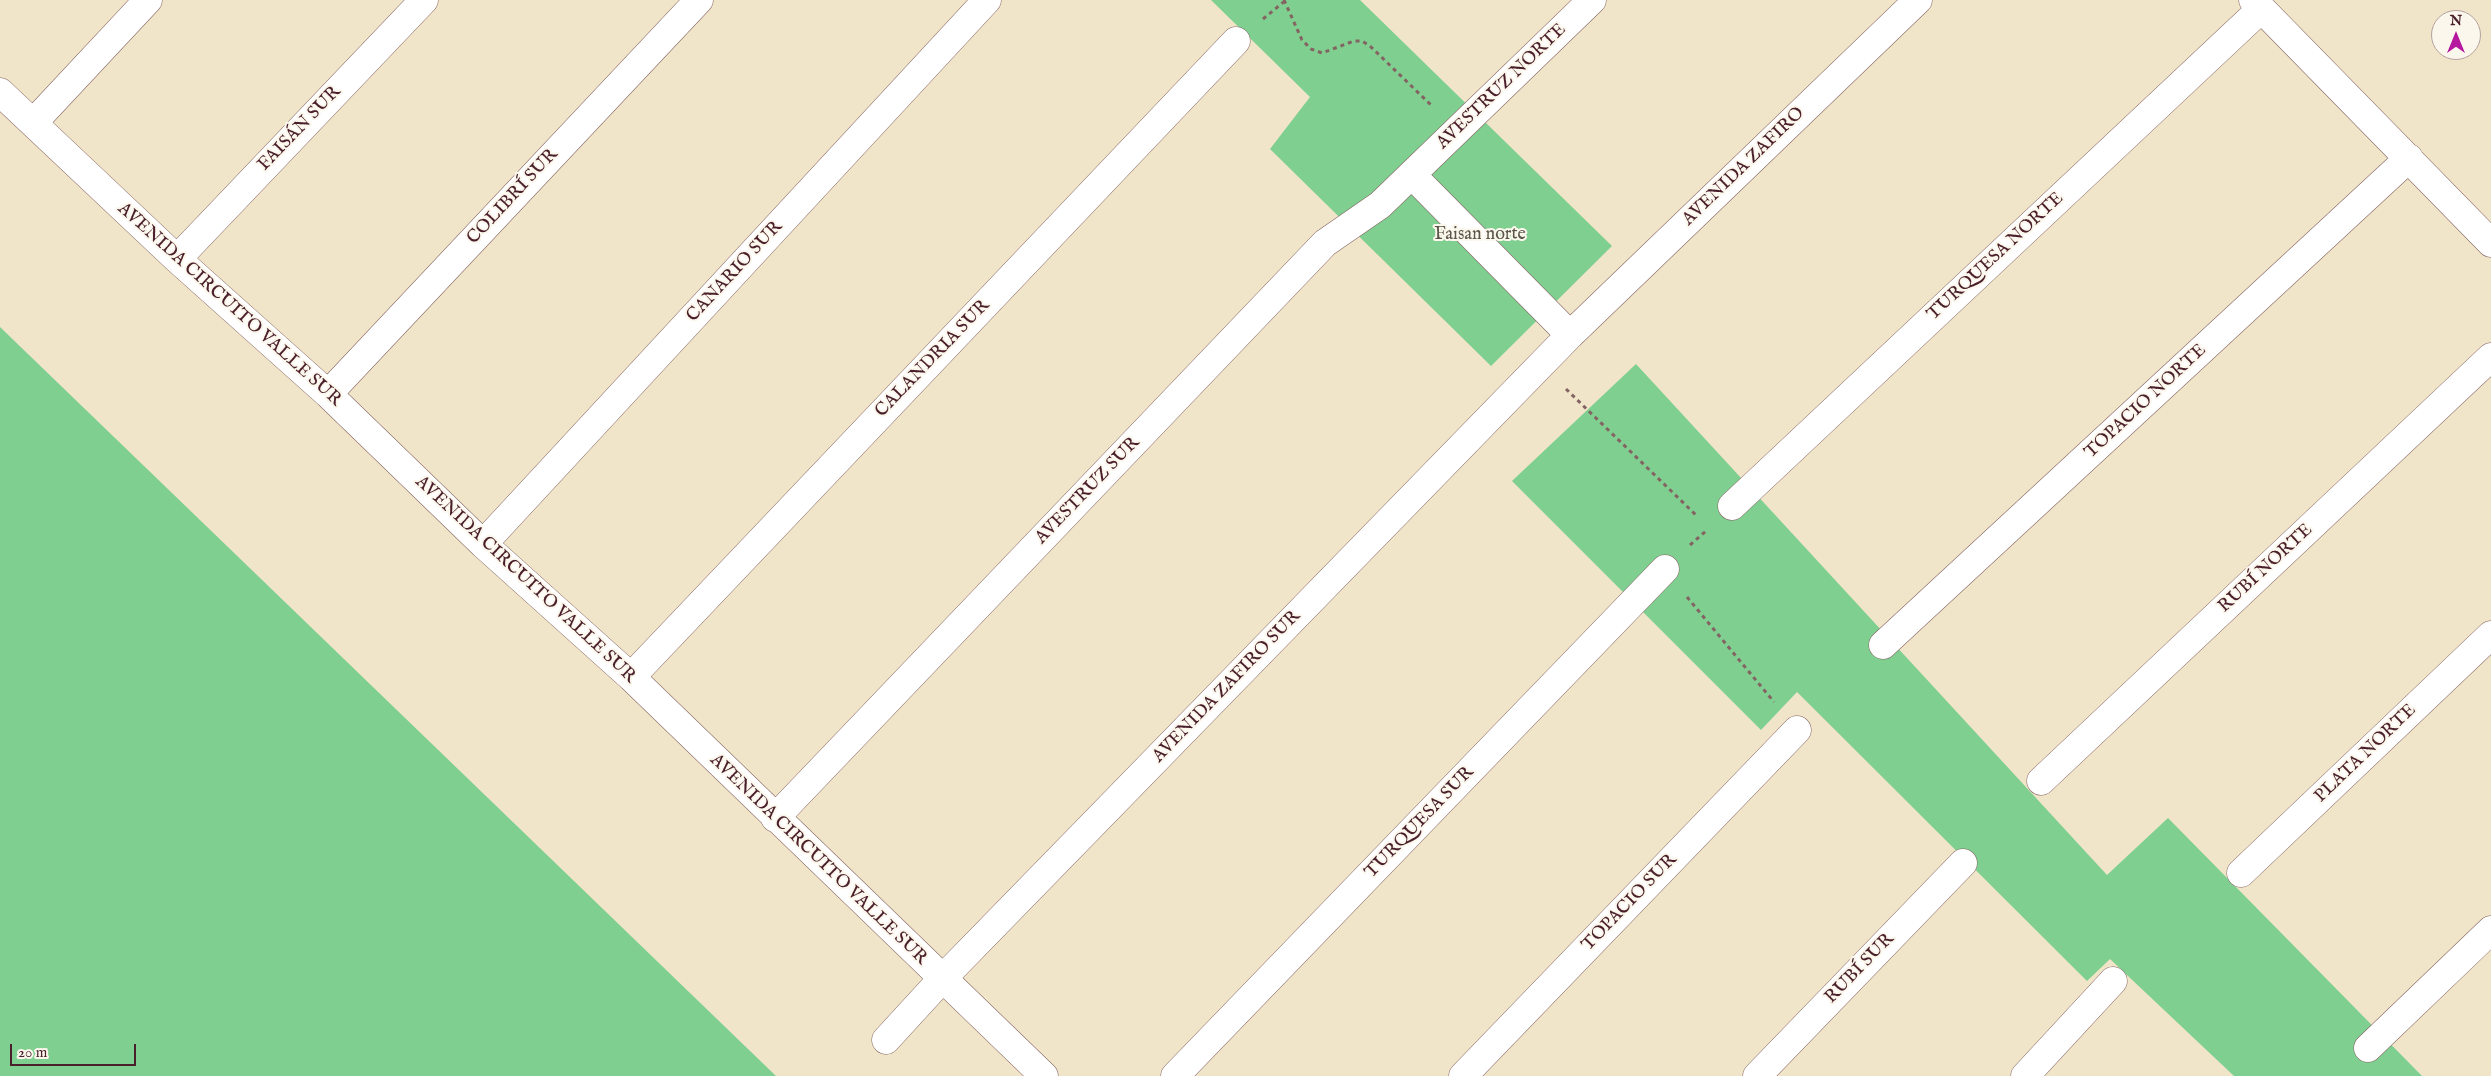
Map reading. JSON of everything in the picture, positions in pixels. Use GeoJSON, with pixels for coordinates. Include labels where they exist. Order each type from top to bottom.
{"type":"FeatureCollection","features":[{"type":"Feature","properties":{"kind":"street"},"geometry":{"type":"LineString","coordinates":[[32,123],[148,0]]}},
{"type":"Feature","properties":{"kind":"street","name":"FAISÁN SUR"},"geometry":{"type":"LineString","coordinates":[[177,259],[424,0]]}},
{"type":"Feature","properties":{"kind":"street","name":"COLIBRÍ SUR"},"geometry":{"type":"LineString","coordinates":[[328,394],[699,0]]}},
{"type":"Feature","properties":{"kind":"street","name":"CANARIO SUR"},"geometry":{"type":"LineString","coordinates":[[483,544],[987,0]]}},
{"type":"Feature","properties":{"kind":"street","name":"AVESTRUZ NORTE"},"geometry":{"type":"LineString","coordinates":[[1412,175],[1592,0]]}},
{"type":"Feature","properties":{"kind":"street","name":"AVENIDA ZAFIRO"},"geometry":{"type":"LineString","coordinates":[[1570,335],[1918,0]]}},
{"type":"Feature","properties":{"kind":"street"},"geometry":{"type":"LineString","coordinates":[[2257,4],[2491,243]]}},
{"type":"Feature","properties":{"kind":"street","name":"TURQUESA NORTE"},"geometry":{"type":"LineString","coordinates":[[1732,506],[2257,4]]}},
{"type":"Feature","properties":{"kind":"street","name":"CALANDRIA SUR"},"geometry":{"type":"LineString","coordinates":[[630,677],[1236,41]]}},
{"type":"Feature","properties":{"kind":"street","name":"AVENIDA CIRCUITO VALLE SUR"},"geometry":{"type":"LineString","coordinates":[[0,92],[177,259],[328,394],[483,544],[630,677],[1044,1076]]}},
{"type":"Feature","properties":{"kind":"street","name":"TOPACIO NORTE"},"geometry":{"type":"LineString","coordinates":[[1883,645],[2409,158]]}},
{"type":"Feature","properties":{"kind":"street"},"geometry":{"type":"LineString","coordinates":[[1412,175],[1570,335]]}},
{"type":"Feature","properties":{"kind":"street","name":"AVESTRUZ SUR"},"geometry":{"type":"LineString","coordinates":[[775,818],[1325,243],[1380,205],[1412,175]]}},
{"type":"Feature","properties":{"kind":"street","name":"AVENIDA ZAFIRO SUR"},"geometry":{"type":"LineString","coordinates":[[886,1040],[942,979],[1570,335]]}},
{"type":"Feature","properties":{"kind":"street","name":"RUBÍ NORTE"},"geometry":{"type":"LineString","coordinates":[[2041,781],[2491,357]]}},
{"type":"Feature","properties":{"kind":"street","name":"TURQUESA SUR"},"geometry":{"type":"LineString","coordinates":[[1174,1076],[1665,569]]}},
{"type":"Feature","properties":{"kind":"street","name":"PLATA NORTE"},"geometry":{"type":"LineString","coordinates":[[2241,873],[2491,635]]}},
{"type":"Feature","properties":{"kind":"street","name":"TOPACIO SUR"},"geometry":{"type":"LineString","coordinates":[[1463,1076],[1797,730]]}},
{"type":"Feature","properties":{"kind":"street","name":"RUBÍ SUR"},"geometry":{"type":"LineString","coordinates":[[1757,1076],[1963,863]]}},
{"type":"Feature","properties":{"kind":"street"},"geometry":{"type":"LineString","coordinates":[[2368,1048],[2491,930]]}},
{"type":"Feature","properties":{"kind":"street"},"geometry":{"type":"LineString","coordinates":[[2025,1076],[2113,982]]}},
{"type":"Feature","properties":{"kind":"path"},"geometry":{"type":"LineString","coordinates":[[1284,0],[1302,40],[1311,49],[1322,52],[1354,41],[1362,41],[1370,46],[1457,131]]}},
{"type":"Feature","properties":{"kind":"path"},"geometry":{"type":"LineString","coordinates":[[1541,365],[1709,528]]}},
{"type":"Feature","properties":{"kind":"path"},"geometry":{"type":"LineString","coordinates":[[1732,506],[1665,569],[1797,730]]}},
{"type":"Feature","properties":{"kind":"green space","name":"Faisan norte"},"geometry":{"type":"Polygon","coordinates":[[[1211,0],[1360,0],[1612,246],[1491,366],[1270,149],[1310,97],[1211,0]]]}},
{"type":"Feature","properties":{"kind":"green space"},"geometry":{"type":"Polygon","coordinates":[[[0,327],[776,1076],[0,1076],[0,327]]]}},
{"type":"Feature","properties":{"kind":"green space"},"geometry":{"type":"Polygon","coordinates":[[[1636,364],[2107,875],[2168,818],[2422,1076],[2234,1076],[2110,959],[2087,981],[1797,692],[1761,730],[1512,481],[1636,364]]]}}]}
